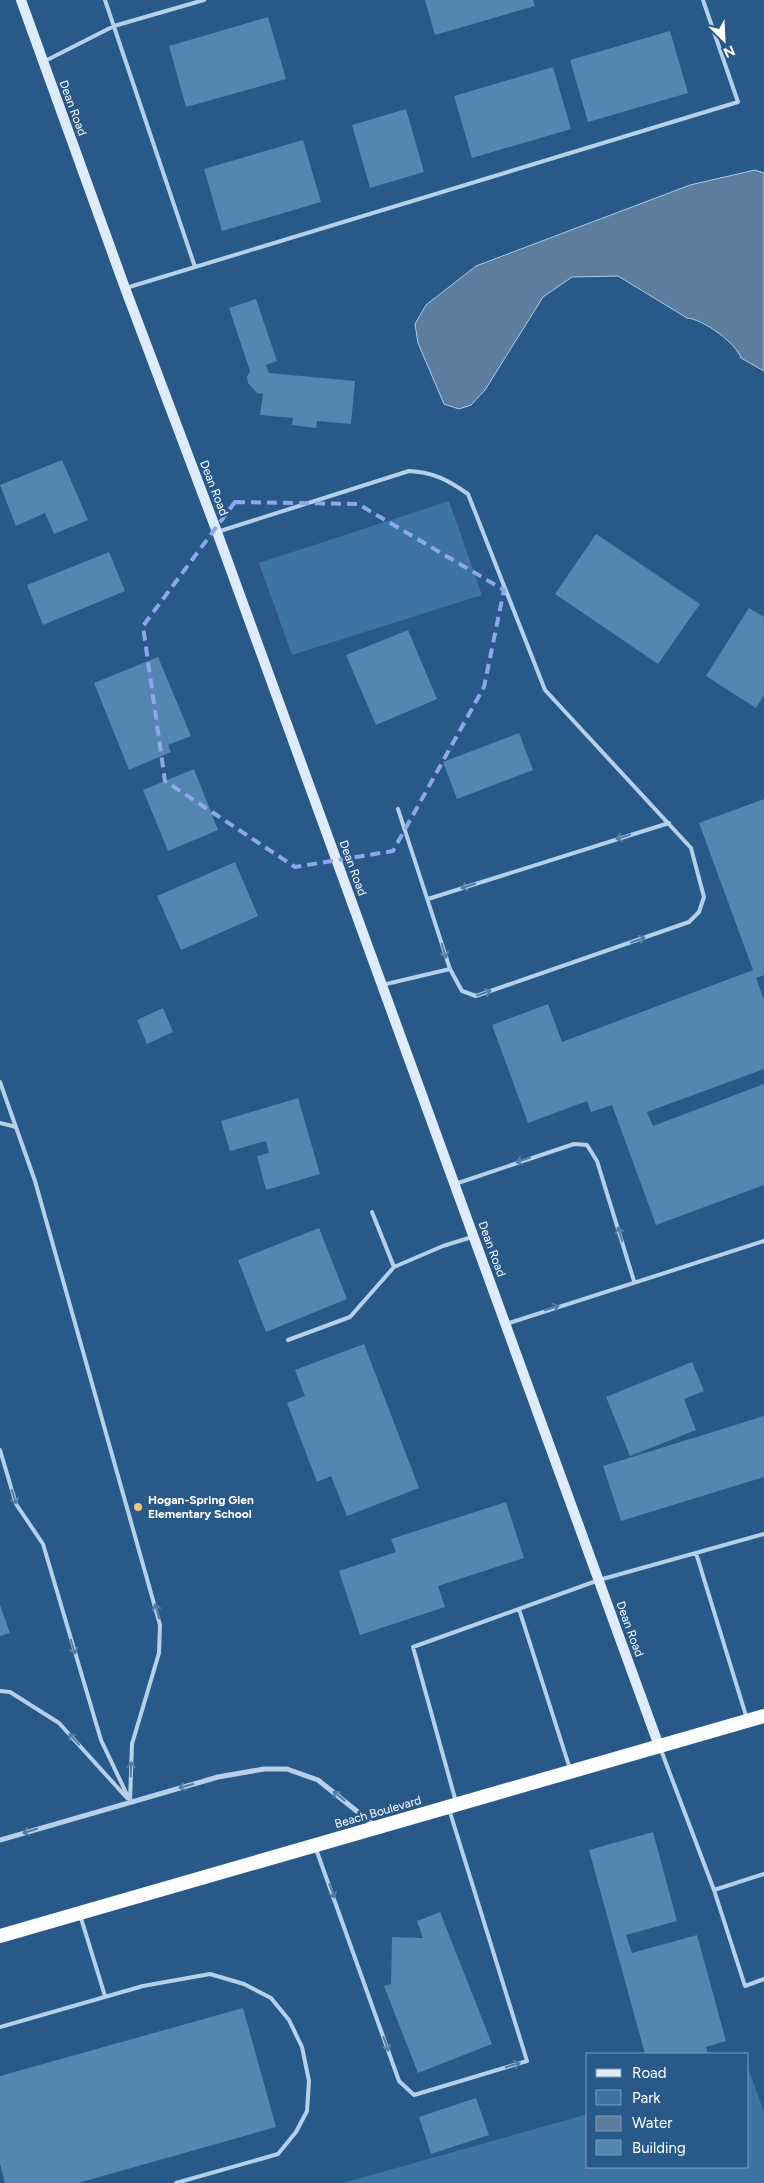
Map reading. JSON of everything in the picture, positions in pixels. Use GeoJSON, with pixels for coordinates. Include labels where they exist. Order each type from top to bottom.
{"type":"FeatureCollection","features":[{"type":"Feature","properties":{"kind":"highway","name":"Beach Boulevard"},"geometry":{"type":"LineString","coordinates":[[0,1936],[764,1716]]}},
{"type":"Feature","properties":{"kind":"main road","name":"Dean Road"},"geometry":{"type":"LineString","coordinates":[[21,0],[660,1746]]}},
{"type":"Feature","properties":{"kind":"street"},"geometry":{"type":"LineString","coordinates":[[0,1840],[130,1801],[242,1771],[286,1769],[318,1780],[377,1827]]}},
{"type":"Feature","properties":{"kind":"lane"},"geometry":{"type":"LineString","coordinates":[[105,0],[196,267]]}},
{"type":"Feature","properties":{"kind":"lane"},"geometry":{"type":"LineString","coordinates":[[43,62],[114,26],[204,0]]}},
{"type":"Feature","properties":{"kind":"lane"},"geometry":{"type":"LineString","coordinates":[[125,288],[738,102],[704,0]]}},
{"type":"Feature","properties":{"kind":"lane"},"geometry":{"type":"LineString","coordinates":[[217,532],[408,471],[428,471],[448,479],[468,494],[545,690],[691,848],[704,897],[700,912],[689,922],[476,996],[462,991],[450,969],[398,809]]}},
{"type":"Feature","properties":{"kind":"lane"},"geometry":{"type":"LineString","coordinates":[[428,899],[669,822]]}},
{"type":"Feature","properties":{"kind":"lane"},"geometry":{"type":"LineString","coordinates":[[382,984],[450,969]]}},
{"type":"Feature","properties":{"kind":"lane"},"geometry":{"type":"LineString","coordinates":[[0,1082],[38,1191],[160,1625],[159,1653],[132,1744],[130,1801]]}},
{"type":"Feature","properties":{"kind":"lane"},"geometry":{"type":"LineString","coordinates":[[0,1123],[16,1127]]}},
{"type":"Feature","properties":{"kind":"lane"},"geometry":{"type":"LineString","coordinates":[[455,1184],[574,1144],[587,1145],[597,1161],[634,1281]]}},
{"type":"Feature","properties":{"kind":"lane"},"geometry":{"type":"LineString","coordinates":[[372,1212],[394,1268]]}},
{"type":"Feature","properties":{"kind":"lane"},"geometry":{"type":"LineString","coordinates":[[288,1340],[350,1317],[394,1268],[443,1246],[474,1236]]}},
{"type":"Feature","properties":{"kind":"lane"},"geometry":{"type":"LineString","coordinates":[[506,1324],[634,1281],[764,1241]]}},
{"type":"Feature","properties":{"kind":"lane"},"geometry":{"type":"LineString","coordinates":[[0,1450],[16,1504],[42,1544],[102,1740],[130,1801]]}},
{"type":"Feature","properties":{"kind":"lane"},"geometry":{"type":"LineString","coordinates":[[315,1845],[399,2081],[414,2094],[527,2061],[453,1806],[413,1647],[599,1580],[764,1534]]}},
{"type":"Feature","properties":{"kind":"lane"},"geometry":{"type":"LineString","coordinates":[[696,1553],[747,1721]]}},
{"type":"Feature","properties":{"kind":"lane"},"geometry":{"type":"LineString","coordinates":[[519,1609],[571,1772]]}},
{"type":"Feature","properties":{"kind":"lane"},"geometry":{"type":"LineString","coordinates":[[0,1691],[10,1692],[59,1723],[130,1801]]}},
{"type":"Feature","properties":{"kind":"lane"},"geometry":{"type":"LineString","coordinates":[[660,1746],[714,1890],[745,1986],[764,1979]]}},
{"type":"Feature","properties":{"kind":"lane"},"geometry":{"type":"LineString","coordinates":[[714,1890],[764,1874]]}},
{"type":"Feature","properties":{"kind":"lane"},"geometry":{"type":"LineString","coordinates":[[79,1913],[105,1996]]}},
{"type":"Feature","properties":{"kind":"lane"},"geometry":{"type":"LineString","coordinates":[[0,2027],[105,1996],[174,1979],[210,1974],[244,1984],[271,1998],[289,2020],[302,2048],[309,2081],[307,2110],[296,2132],[278,2154],[176,2183]]}},
{"type":"Feature","properties":{"kind":"highlighted area"},"geometry":{"type":"Polygon","coordinates":[[[235,502],[358,504],[504,590],[484,687],[393,851],[295,867],[165,781],[143,626],[235,502]]]}},
{"type":"Feature","properties":{"kind":"green space"},"geometry":{"type":"Polygon","coordinates":[[[449,501],[482,595],[292,655],[259,563],[449,501]]]}},
{"type":"Feature","properties":{"kind":"green space"},"geometry":{"type":"Polygon","coordinates":[[[749,2071],[764,2112],[764,2183],[343,2183],[586,2115],[586,2168],[749,2168],[749,2071]]]}},
{"type":"Feature","properties":{"kind":"water"},"geometry":{"type":"Polygon","coordinates":[[[755,170],[764,173],[764,371],[741,358],[726,339],[710,327],[694,319],[687,318],[618,276],[572,277],[543,297],[485,390],[471,405],[459,409],[444,404],[418,343],[415,324],[426,305],[476,266],[690,185],[755,170]]]}},
{"type":"Feature","properties":{"kind":"building"},"geometry":{"type":"Polygon","coordinates":[[[425,0],[533,0],[535,6],[435,35],[425,0]]]}},
{"type":"Feature","properties":{"kind":"building"},"geometry":{"type":"Polygon","coordinates":[[[268,17],[286,79],[186,107],[169,46],[268,17]]]}},
{"type":"Feature","properties":{"kind":"building"},"geometry":{"type":"Polygon","coordinates":[[[670,31],[688,93],[588,122],[570,60],[670,31]]]}},
{"type":"Feature","properties":{"kind":"building"},"geometry":{"type":"Polygon","coordinates":[[[553,67],[571,129],[472,158],[454,96],[553,67]]]}},
{"type":"Feature","properties":{"kind":"building"},"geometry":{"type":"Polygon","coordinates":[[[406,109],[424,172],[370,188],[352,125],[406,109]]]}},
{"type":"Feature","properties":{"kind":"building"},"geometry":{"type":"Polygon","coordinates":[[[303,140],[321,202],[222,231],[204,169],[303,140]]]}},
{"type":"Feature","properties":{"kind":"building"},"geometry":{"type":"Polygon","coordinates":[[[256,299],[277,361],[266,365],[269,373],[355,381],[351,424],[317,421],[316,428],[292,425],[293,418],[260,415],[263,394],[257,393],[248,383],[247,377],[250,371],[229,308],[256,299]]]}},
{"type":"Feature","properties":{"kind":"building"},"geometry":{"type":"Polygon","coordinates":[[[62,460],[88,520],[54,534],[45,513],[16,526],[0,485],[62,460]]]}},
{"type":"Feature","properties":{"kind":"building"},"geometry":{"type":"Polygon","coordinates":[[[596,534],[700,604],[658,664],[555,594],[596,534]]]}},
{"type":"Feature","properties":{"kind":"building"},"geometry":{"type":"Polygon","coordinates":[[[109,552],[125,591],[43,625],[27,585],[109,552]]]}},
{"type":"Feature","properties":{"kind":"building"},"geometry":{"type":"Polygon","coordinates":[[[749,608],[764,617],[764,695],[756,708],[706,676],[749,608]]]}},
{"type":"Feature","properties":{"kind":"building"},"geometry":{"type":"Polygon","coordinates":[[[408,630],[437,699],[376,725],[346,655],[408,630]]]}},
{"type":"Feature","properties":{"kind":"building"},"geometry":{"type":"Polygon","coordinates":[[[158,657],[191,736],[168,745],[171,752],[129,770],[94,683],[158,657]]]}},
{"type":"Feature","properties":{"kind":"building"},"geometry":{"type":"Polygon","coordinates":[[[519,733],[533,770],[457,799],[443,762],[519,733]]]}},
{"type":"Feature","properties":{"kind":"building"},"geometry":{"type":"Polygon","coordinates":[[[194,769],[218,830],[168,851],[143,790],[194,769]]]}},
{"type":"Feature","properties":{"kind":"building"},"geometry":{"type":"Polygon","coordinates":[[[764,799],[764,975],[756,978],[764,1000],[764,1069],[647,1112],[653,1126],[764,1084],[764,1185],[656,1225],[612,1105],[591,1112],[587,1101],[528,1123],[492,1025],[548,1004],[562,1042],[753,970],[699,823],[764,799]]]}},
{"type":"Feature","properties":{"kind":"building"},"geometry":{"type":"Polygon","coordinates":[[[235,862],[258,916],[181,950],[157,896],[235,862]]]}},
{"type":"Feature","properties":{"kind":"building"},"geometry":{"type":"Polygon","coordinates":[[[163,1008],[173,1032],[147,1044],[137,1020],[163,1008]]]}},
{"type":"Feature","properties":{"kind":"building"},"geometry":{"type":"Polygon","coordinates":[[[298,1098],[320,1174],[266,1190],[257,1156],[269,1153],[266,1141],[230,1151],[221,1121],[298,1098]]]}},
{"type":"Feature","properties":{"kind":"building"},"geometry":{"type":"Polygon","coordinates":[[[319,1228],[347,1299],[266,1332],[238,1260],[319,1228]]]}},
{"type":"Feature","properties":{"kind":"building"},"geometry":{"type":"Polygon","coordinates":[[[364,1344],[419,1488],[347,1516],[331,1476],[317,1482],[287,1403],[305,1396],[295,1370],[364,1344]]]}},
{"type":"Feature","properties":{"kind":"building"},"geometry":{"type":"Polygon","coordinates":[[[692,1362],[704,1391],[684,1399],[696,1430],[630,1456],[606,1397],[692,1362]]]}},
{"type":"Feature","properties":{"kind":"building"},"geometry":{"type":"Polygon","coordinates":[[[764,1416],[764,1477],[621,1521],[603,1466],[764,1416]]]}},
{"type":"Feature","properties":{"kind":"building"},"geometry":{"type":"Polygon","coordinates":[[[506,1502],[524,1558],[438,1586],[445,1607],[360,1635],[339,1571],[396,1552],[391,1539],[506,1502]]]}},
{"type":"Feature","properties":{"kind":"building"},"geometry":{"type":"Polygon","coordinates":[[[0,1605],[10,1633],[0,1636],[0,1605]]]}},
{"type":"Feature","properties":{"kind":"building"},"geometry":{"type":"Polygon","coordinates":[[[653,1832],[677,1921],[626,1935],[632,1953],[697,1935],[726,2041],[706,2047],[708,2053],[645,2053],[589,1850],[653,1832]]]}},
{"type":"Feature","properties":{"kind":"building"},"geometry":{"type":"Polygon","coordinates":[[[440,1912],[492,2044],[418,2073],[384,1986],[391,1984],[392,1937],[423,1938],[417,1921],[440,1912]]]}},
{"type":"Feature","properties":{"kind":"building"},"geometry":{"type":"Polygon","coordinates":[[[243,2008],[276,2127],[78,2183],[5,2183],[0,2164],[0,2076],[243,2008]]]}},
{"type":"Feature","properties":{"kind":"building"},"geometry":{"type":"Polygon","coordinates":[[[476,2098],[489,2135],[431,2154],[419,2117],[476,2098]]]}},
{"type":"Feature","properties":{"kind":"place","name":"Hogan-Spring Glen Elementary School"},"geometry":{"type":"Point","coordinates":[138,1507]}}]}
